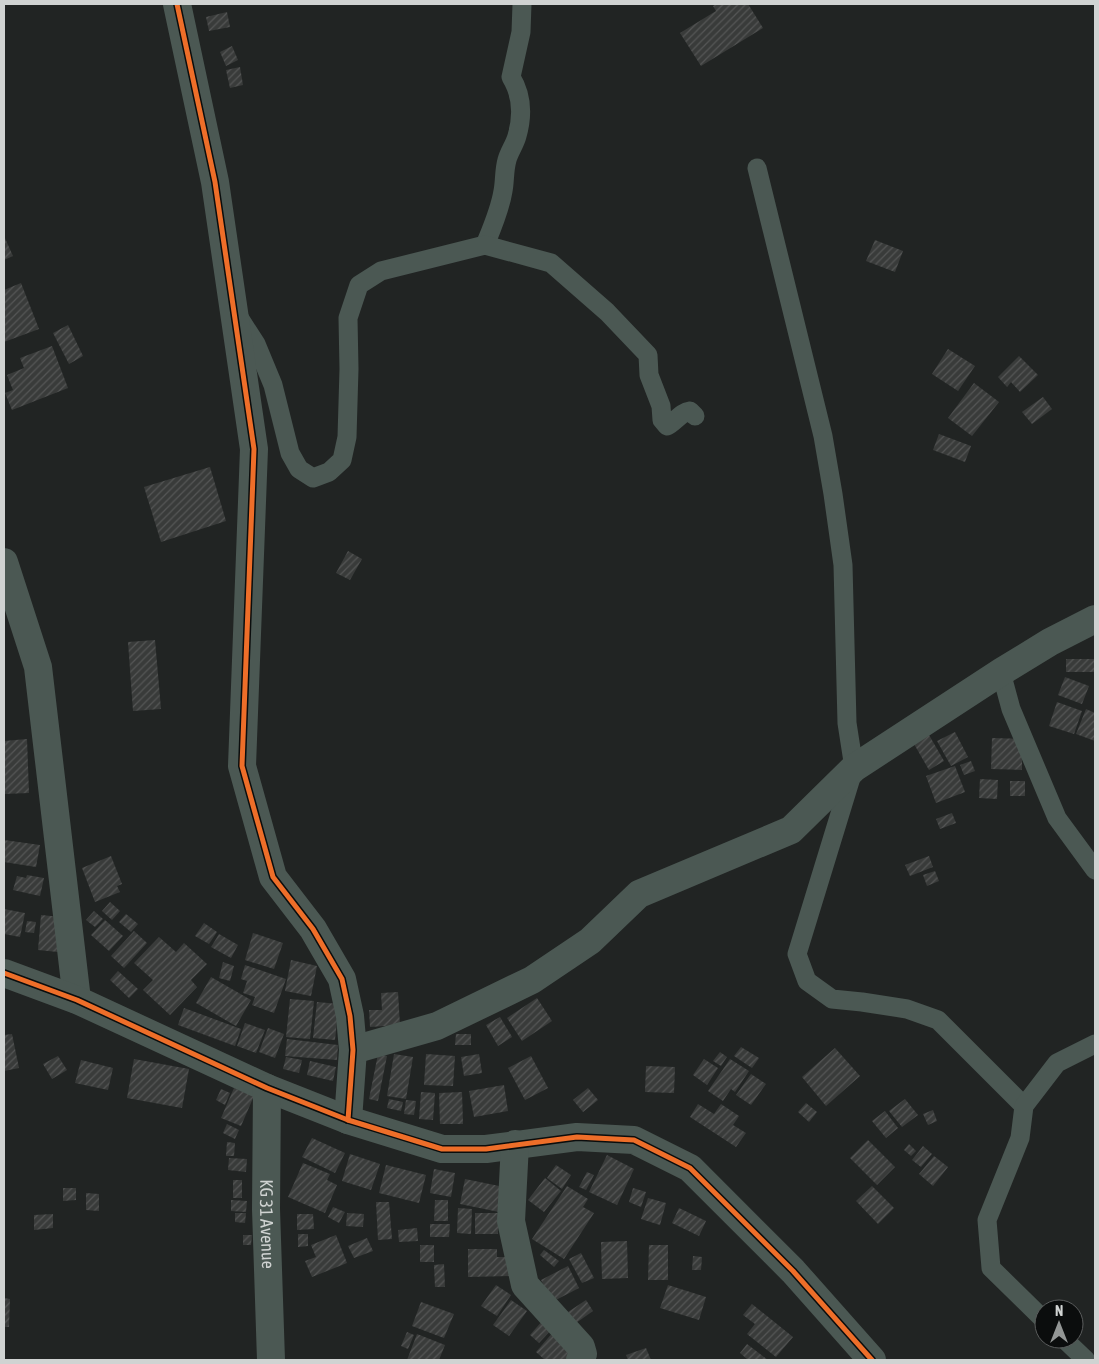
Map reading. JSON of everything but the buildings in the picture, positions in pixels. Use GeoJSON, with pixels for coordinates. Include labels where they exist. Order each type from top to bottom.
{"type":"FeatureCollection","features":[{"type":"Feature","properties":{"kind":"street"},"geometry":{"type":"LineString","coordinates":[[177,4],[215,182],[254,449],[242,766],[273,877],[313,929],[342,979],[350,1016],[353,1050],[348,1120]]}},
{"type":"Feature","properties":{"kind":"street"},"geometry":{"type":"LineString","coordinates":[[4,562],[38,667],[77,1000]]}},
{"type":"Feature","properties":{"kind":"street"},"geometry":{"type":"LineString","coordinates":[[353,1050],[437,1026],[532,980],[590,941],[639,894],[791,830],[854,768],[1001,672],[1050,642],[1095,618]]}},
{"type":"Feature","properties":{"kind":"street"},"geometry":{"type":"LineString","coordinates":[[4,973],[77,1000],[267,1088],[348,1120],[442,1149],[486,1148],[577,1136],[634,1140],[690,1168],[793,1271],[872,1360]]}},
{"type":"Feature","properties":{"kind":"street","name":"KG 31 Avenue"},"geometry":{"type":"LineString","coordinates":[[267,1088],[266,1209],[272,1360]]}},
{"type":"Feature","properties":{"kind":"street"},"geometry":{"type":"LineString","coordinates":[[514,1144],[511,1221],[525,1286],[581,1347],[583,1354],[580,1360]]}},
{"type":"Feature","properties":{"kind":"lane"},"geometry":{"type":"LineString","coordinates":[[485,246],[498,213],[503,191],[506,161],[517,137],[520,121],[521,105],[518,89],[511,77],[521,32],[522,4]]}},
{"type":"Feature","properties":{"kind":"lane"},"geometry":{"type":"LineString","coordinates":[[758,168],[823,436],[831,484],[843,565],[847,723],[854,768],[797,954],[807,981],[832,999],[907,1009],[938,1020],[1024,1106]]}},
{"type":"Feature","properties":{"kind":"lane"},"geometry":{"type":"LineString","coordinates":[[234,308],[256,344],[273,385],[290,454],[299,469],[313,478],[329,472],[342,460],[347,437],[348,318],[359,285],[381,271],[485,246],[551,263],[606,312],[648,355],[649,375],[661,406],[662,420],[667,426],[685,412],[690,411],[695,416]]}},
{"type":"Feature","properties":{"kind":"lane"},"geometry":{"type":"LineString","coordinates":[[1001,672],[1011,708],[1057,818],[1095,870]]}},
{"type":"Feature","properties":{"kind":"lane"},"geometry":{"type":"LineString","coordinates":[[1034,1310],[992,1268],[987,1220],[1020,1138],[1024,1106],[1057,1063],[1095,1044]]}},
{"type":"Feature","properties":{"kind":"lane"},"geometry":{"type":"LineString","coordinates":[[1074,1349],[1086,1360]]}},
{"type":"Feature","properties":{"kind":"cycle path"},"geometry":{"type":"LineString","coordinates":[[177,4],[215,182],[254,449],[242,766],[273,877],[313,929],[342,979],[350,1016],[353,1050],[348,1120]]}},
{"type":"Feature","properties":{"kind":"cycle path"},"geometry":{"type":"LineString","coordinates":[[4,973],[77,1000],[267,1088],[348,1120],[442,1149],[486,1149],[577,1137],[634,1140],[690,1168],[793,1271],[872,1360]]}}]}
